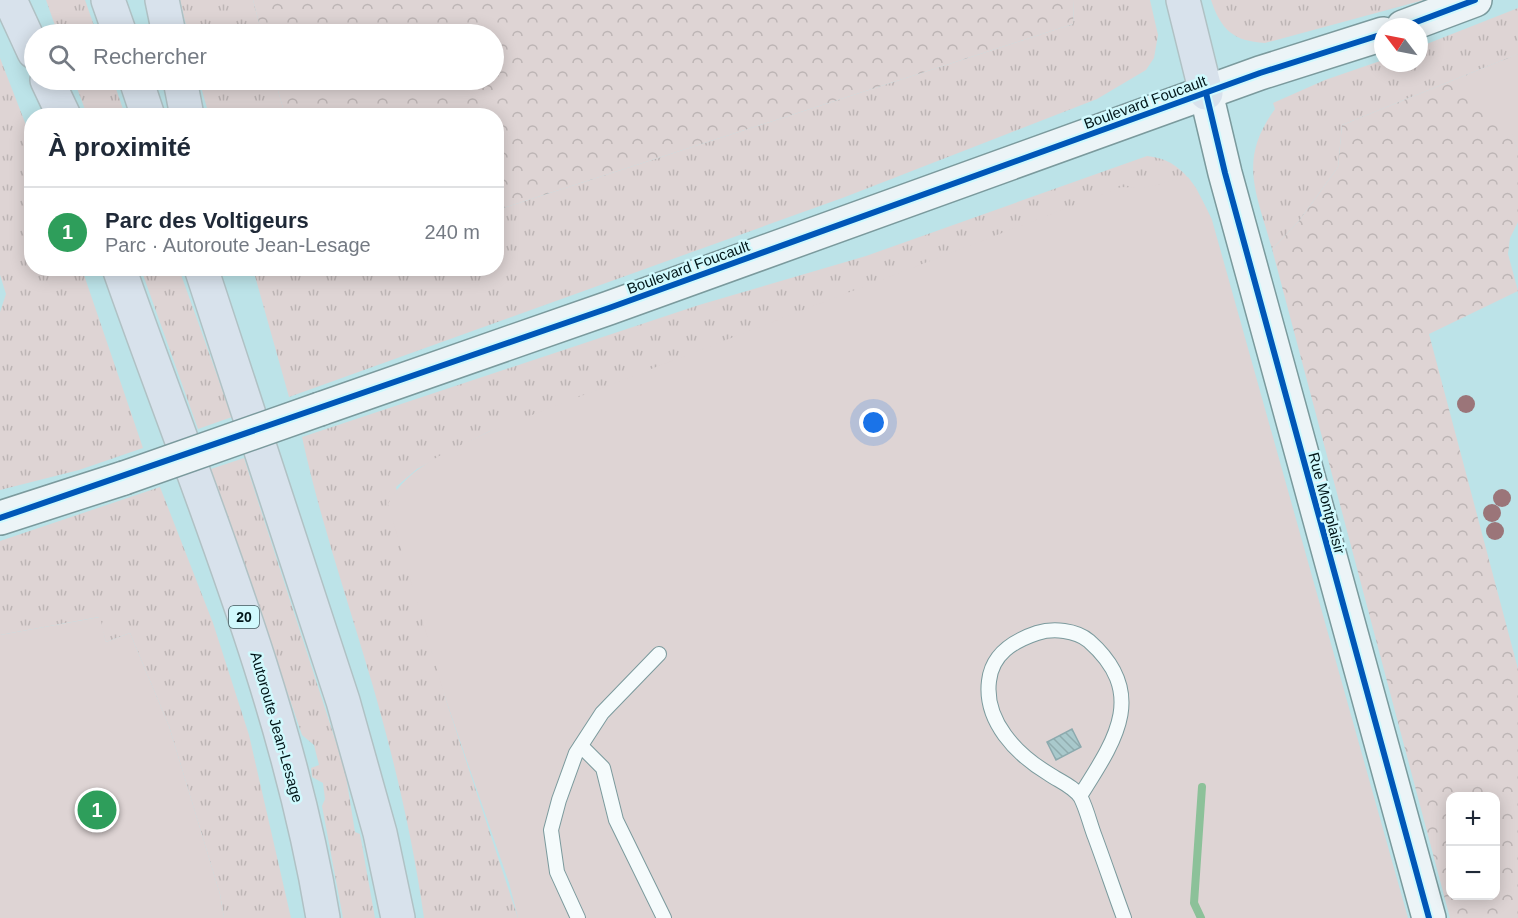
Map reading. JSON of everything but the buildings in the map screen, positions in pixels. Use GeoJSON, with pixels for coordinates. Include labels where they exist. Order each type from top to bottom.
{"type":"FeatureCollection","features":[{"type":"Feature","properties":{"kind":"highway"},"geometry":{"type":"LineString","coordinates":[[10,0],[24,30]]}},
{"type":"Feature","properties":{"kind":"highway"},"geometry":{"type":"LineString","coordinates":[[25,0],[33,24]]}},
{"type":"Feature","properties":{"kind":"highway"},"geometry":{"type":"LineString","coordinates":[[108,0],[116,24]]}},
{"type":"Feature","properties":{"kind":"highway"},"geometry":{"type":"LineString","coordinates":[[162,0],[167,24]]}},
{"type":"Feature","properties":{"kind":"highway"},"geometry":{"type":"LineString","coordinates":[[1183,0],[1206,93]]}},
{"type":"Feature","properties":{"kind":"highway"},"geometry":{"type":"LineString","coordinates":[[52,90],[61,108]]}},
{"type":"Feature","properties":{"kind":"highway"},"geometry":{"type":"LineString","coordinates":[[56,90],[62,108]]}},
{"type":"Feature","properties":{"kind":"highway"},"geometry":{"type":"LineString","coordinates":[[139,90],[145,108]]}},
{"type":"Feature","properties":{"kind":"highway"},"geometry":{"type":"LineString","coordinates":[[182,90],[185,108]]}},
{"type":"Feature","properties":{"kind":"highway","name":"Autoroute Jean-Lesage"},"geometry":{"type":"LineString","coordinates":[[122,276],[267,687],[302,819],[323,918]]}},
{"type":"Feature","properties":{"kind":"highway"},"geometry":{"type":"LineString","coordinates":[[204,276],[251,415],[355,742],[380,833],[398,918]]}},
{"type":"Feature","properties":{"kind":"highway"},"geometry":{"type":"LineString","coordinates":[[222,276],[251,415]]}},
{"type":"Feature","properties":{"kind":"street"},"geometry":{"type":"LineString","coordinates":[[1427,18],[1475,0]]}},
{"type":"Feature","properties":{"kind":"street","name":"Boulevard Foucault"},"geometry":{"type":"LineString","coordinates":[[0,518],[124,478],[631,300],[1206,93],[1374,37]]}},
{"type":"Feature","properties":{"kind":"street","name":"Rue Montplaisir"},"geometry":{"type":"LineString","coordinates":[[1206,93],[1225,173],[1429,918]]}},
{"type":"Feature","properties":{"kind":"lane"},"geometry":{"type":"LineString","coordinates":[[1080,796],[1107,756],[1119,729],[1117,674],[1106,656],[1086,638],[1067,631],[1041,632],[1018,639],[999,654],[990,673],[987,697],[992,717],[1008,739],[1038,767],[1080,796],[1124,918]]}},
{"type":"Feature","properties":{"kind":"lane"},"geometry":{"type":"LineString","coordinates":[[578,918],[557,872],[551,830],[559,800],[581,746],[602,713],[659,654]]}},
{"type":"Feature","properties":{"kind":"lane"},"geometry":{"type":"LineString","coordinates":[[581,746],[603,768],[616,820],[664,918]]}},
{"type":"Feature","properties":{"kind":"green space"},"geometry":{"type":"Polygon","coordinates":[[[46,0],[85,0],[93,24],[54,24],[46,0]]]}},
{"type":"Feature","properties":{"kind":"green space"},"geometry":{"type":"Polygon","coordinates":[[[180,0],[253,0],[259,24],[186,24],[180,0]]]}},
{"type":"Feature","properties":{"kind":"green space"},"geometry":{"type":"Polygon","coordinates":[[[253,0],[1074,0],[1073,24],[504,208],[504,108],[283,108],[278,90],[504,90],[504,24],[259,24],[253,0]]]}},
{"type":"Feature","properties":{"kind":"green space"},"geometry":{"type":"Polygon","coordinates":[[[1074,0],[1150,0],[1158,35],[1154,58],[1146,70],[1097,99],[845,197],[289,397],[255,276],[504,276],[504,208],[1073,24],[1074,0]]]}},
{"type":"Feature","properties":{"kind":"green space"},"geometry":{"type":"Polygon","coordinates":[[[1211,0],[1424,0],[1265,43],[1244,40],[1230,32],[1219,19],[1211,0]]]}},
{"type":"Feature","properties":{"kind":"green space"},"geometry":{"type":"Polygon","coordinates":[[[1518,8],[1518,54],[1342,125],[1338,167],[1299,221],[1272,249],[1256,194],[1253,161],[1263,128],[1275,109],[1273,103],[1325,80],[1374,63],[1374,72],[1428,72],[1428,43],[1518,8]]]}},
{"type":"Feature","properties":{"kind":"green space"},"geometry":{"type":"Polygon","coordinates":[[[1518,54],[1512,132],[1518,151],[1518,222],[1510,238],[1508,254],[1518,291],[1429,334],[1518,669],[1518,918],[1450,918],[1272,249],[1299,221],[1338,167],[1342,125],[1518,54]]]}},
{"type":"Feature","properties":{"kind":"green space"},"geometry":{"type":"Polygon","coordinates":[[[1518,54],[1518,151],[1511,131],[1460,78],[1518,54]]]}},
{"type":"Feature","properties":{"kind":"green space"},"geometry":{"type":"Polygon","coordinates":[[[0,58],[24,120],[24,276],[84,276],[143,448],[79,470],[0,490],[0,312],[6,294],[0,275],[0,58]]]}},
{"type":"Feature","properties":{"kind":"green space"},"geometry":{"type":"Polygon","coordinates":[[[78,90],[116,90],[123,108],[84,108],[78,90]]]}},
{"type":"Feature","properties":{"kind":"green space"},"geometry":{"type":"Polygon","coordinates":[[[202,90],[278,90],[283,108],[207,108],[202,90]]]}},
{"type":"Feature","properties":{"kind":"green space"},"geometry":{"type":"Polygon","coordinates":[[[1147,156],[1160,158],[1180,170],[1195,187],[1212,220],[488,432],[417,469],[396,487],[446,700],[518,918],[424,918],[409,829],[388,741],[326,530],[302,437],[699,305],[866,256],[1147,156]]]}},
{"type":"Feature","properties":{"kind":"green space"},"geometry":{"type":"Polygon","coordinates":[[[1188,177],[1212,220],[1408,918],[518,918],[509,883],[446,700],[388,504],[397,490],[407,479],[432,460],[488,432],[1121,187],[1144,188],[1188,177]]]}},
{"type":"Feature","properties":{"kind":"green space"},"geometry":{"type":"Polygon","coordinates":[[[143,276],[182,276],[232,417],[198,429],[143,276]]]}},
{"type":"Feature","properties":{"kind":"green space"},"geometry":{"type":"Polygon","coordinates":[[[244,458],[345,770],[355,832],[360,834],[375,918],[343,918],[322,806],[325,799],[323,783],[312,777],[311,768],[319,765],[314,745],[302,735],[211,469],[244,458]]]}},
{"type":"Feature","properties":{"kind":"green space"},"geometry":{"type":"Polygon","coordinates":[[[160,487],[213,623],[249,735],[291,918],[224,918],[220,894],[169,726],[130,633],[106,642],[99,617],[0,635],[0,541],[160,487]]]}},
{"type":"Feature","properties":{"kind":"green space"},"geometry":{"type":"Polygon","coordinates":[[[100,617],[106,642],[130,633],[169,726],[220,894],[224,918],[0,918],[0,635],[100,617]]]}},
{"type":"Feature","properties":{"kind":"waterway"},"geometry":{"type":"LineString","coordinates":[[1201,918],[1194,903],[1202,787]]}},
{"type":"Feature","properties":{"kind":"cycle path"},"geometry":{"type":"LineString","coordinates":[[1427,18],[1475,0]]}},
{"type":"Feature","properties":{"kind":"cycle path"},"geometry":{"type":"LineString","coordinates":[[0,518],[609,308],[1260,73],[1374,37]]}},
{"type":"Feature","properties":{"kind":"cycle path"},"geometry":{"type":"LineString","coordinates":[[1206,93],[1225,173],[1429,918]]}},
{"type":"Feature","properties":{"kind":"place","name":"Parc des Voltigeurs"},"geometry":{"type":"Point","coordinates":[97,810]}}]}
